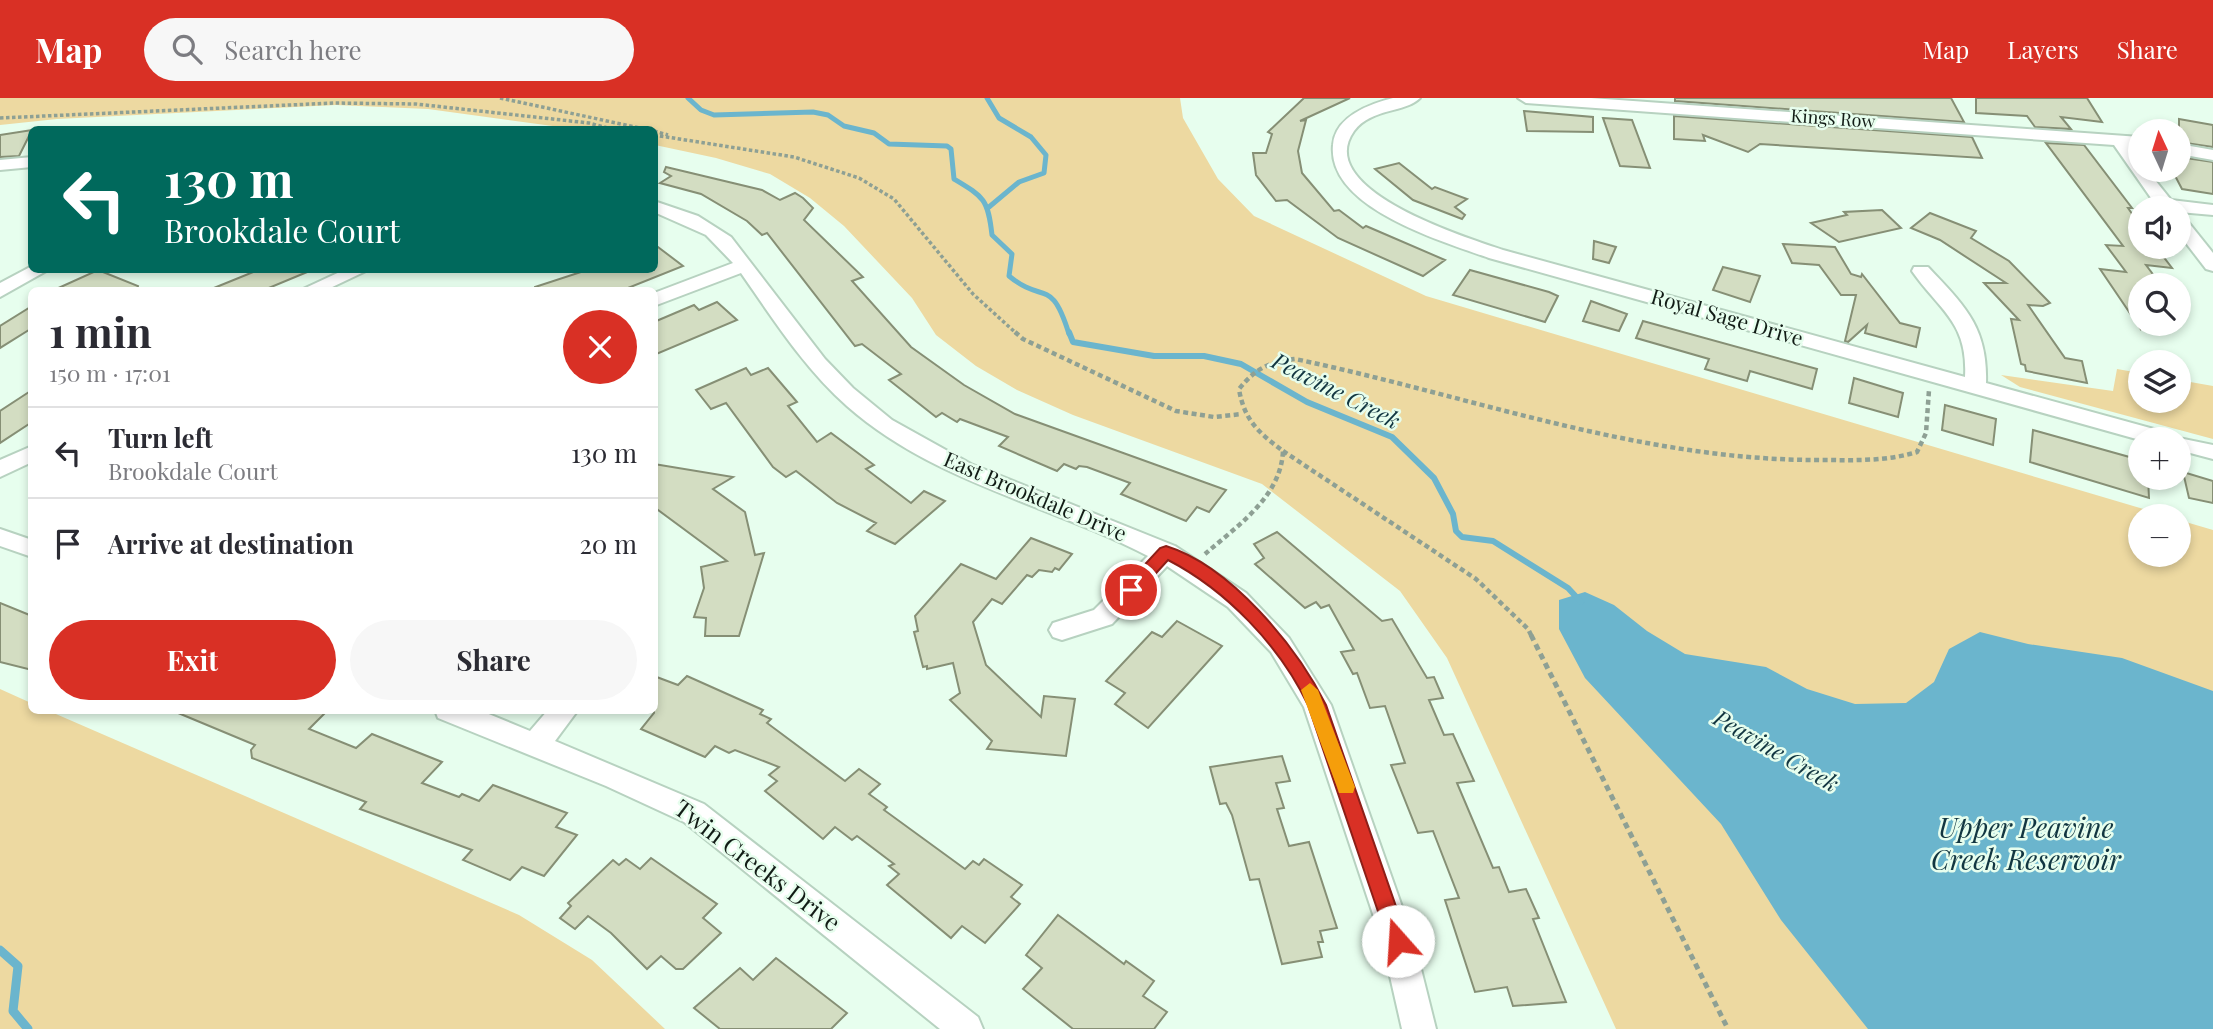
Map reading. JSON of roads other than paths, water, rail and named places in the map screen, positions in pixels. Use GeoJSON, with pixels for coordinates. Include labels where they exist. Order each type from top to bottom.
{"type":"FeatureCollection","features":[{"type":"Feature","properties":{"kind":"street","name":"Royal Sage Drive"},"geometry":{"type":"LineString","coordinates":[[1412,98],[1363,116],[1343,135],[1339,154],[1342,167],[1359,190],[1394,213],[1468,244],[2128,429]]}},
{"type":"Feature","properties":{"kind":"street","name":"Kings Row"},"geometry":{"type":"LineString","coordinates":[[1527,98],[2128,140]]}},
{"type":"Feature","properties":{"kind":"street"},"geometry":{"type":"LineString","coordinates":[[2119,139],[2158,196]]}},
{"type":"Feature","properties":{"kind":"street"},"geometry":{"type":"LineString","coordinates":[[2191,151],[2213,155]]}},
{"type":"Feature","properties":{"kind":"street"},"geometry":{"type":"LineString","coordinates":[[0,164],[28,162]]}},
{"type":"Feature","properties":{"kind":"street","name":"East Brookdale Drive"},"geometry":{"type":"LineString","coordinates":[[658,207],[677,213],[713,232],[730,245],[828,375],[873,416],[905,439],[972,472],[1166,552],[1193,566],[1251,613],[1280,644],[1303,676],[1312,695],[1398,941],[1419,1029]]}},
{"type":"Feature","properties":{"kind":"street"},"geometry":{"type":"LineString","coordinates":[[2191,208],[2213,210]]}},
{"type":"Feature","properties":{"kind":"street"},"geometry":{"type":"LineString","coordinates":[[2191,237],[2213,265]]}},
{"type":"Feature","properties":{"kind":"street"},"geometry":{"type":"LineString","coordinates":[[658,298],[744,265]]}},
{"type":"Feature","properties":{"kind":"street"},"geometry":{"type":"LineString","coordinates":[[1921,271],[1964,321],[1974,338],[1978,355],[1975,387]]}},
{"type":"Feature","properties":{"kind":"street"},"geometry":{"type":"LineString","coordinates":[[0,291],[33,273]]}},
{"type":"Feature","properties":{"kind":"street"},"geometry":{"type":"LineString","coordinates":[[319,287],[352,273]]}},
{"type":"Feature","properties":{"kind":"street"},"geometry":{"type":"LineString","coordinates":[[2191,446],[2213,452]]}},
{"type":"Feature","properties":{"kind":"street"},"geometry":{"type":"LineString","coordinates":[[0,469],[28,455]]}},
{"type":"Feature","properties":{"kind":"street"},"geometry":{"type":"LineString","coordinates":[[0,537],[28,548]]}},
{"type":"Feature","properties":{"kind":"street"},"geometry":{"type":"LineString","coordinates":[[1062,630],[1103,617],[1166,552]]}},
{"type":"Feature","properties":{"kind":"street","name":"Twin Creeks Drive"},"geometry":{"type":"LineString","coordinates":[[458,714],[663,797],[694,813],[966,1029]]}},
{"type":"Feature","properties":{"kind":"street"},"geometry":{"type":"LineString","coordinates":[[535,744],[561,714]]}},
{"type":"Feature","properties":{"kind":"water","name":"Upper Peavine Creek Reservoir"},"geometry":{"type":"Polygon","coordinates":[[[1585,592],[1614,605],[1647,631],[1685,654],[1766,667],[1807,689],[1855,704],[1906,703],[1934,682],[1949,649],[1980,632],[2028,644],[2122,658],[2213,691],[2213,1029],[1868,1029],[1781,920],[1721,824],[1585,678],[1559,629],[1559,600],[1585,592]]]}},
{"type":"Feature","properties":{"kind":"waterway","name":"Peavine Creek"},"geometry":{"type":"LineString","coordinates":[[688,98],[701,110],[714,115],[813,112],[828,115],[844,126],[874,133],[889,144],[947,146],[951,149],[954,179],[983,200],[989,214],[992,235],[1012,254],[1009,276],[1051,298],[1063,316],[1069,334]]}},
{"type":"Feature","properties":{"kind":"waterway"},"geometry":{"type":"LineString","coordinates":[[987,98],[999,118],[1031,137],[1046,155],[1044,173],[1019,182],[989,207]]}},
{"type":"Feature","properties":{"kind":"waterway","name":"Peavine Creek"},"geometry":{"type":"LineString","coordinates":[[1069,332],[1073,342],[1154,356],[1204,356],[1241,364],[1307,402],[1392,437],[1434,478],[1453,514],[1456,531],[1462,537],[1493,541],[1568,588],[1581,602]]}},
{"type":"Feature","properties":{"kind":"waterway"},"geometry":{"type":"LineString","coordinates":[[0,950],[18,966],[13,1011],[28,1029]]}}]}
